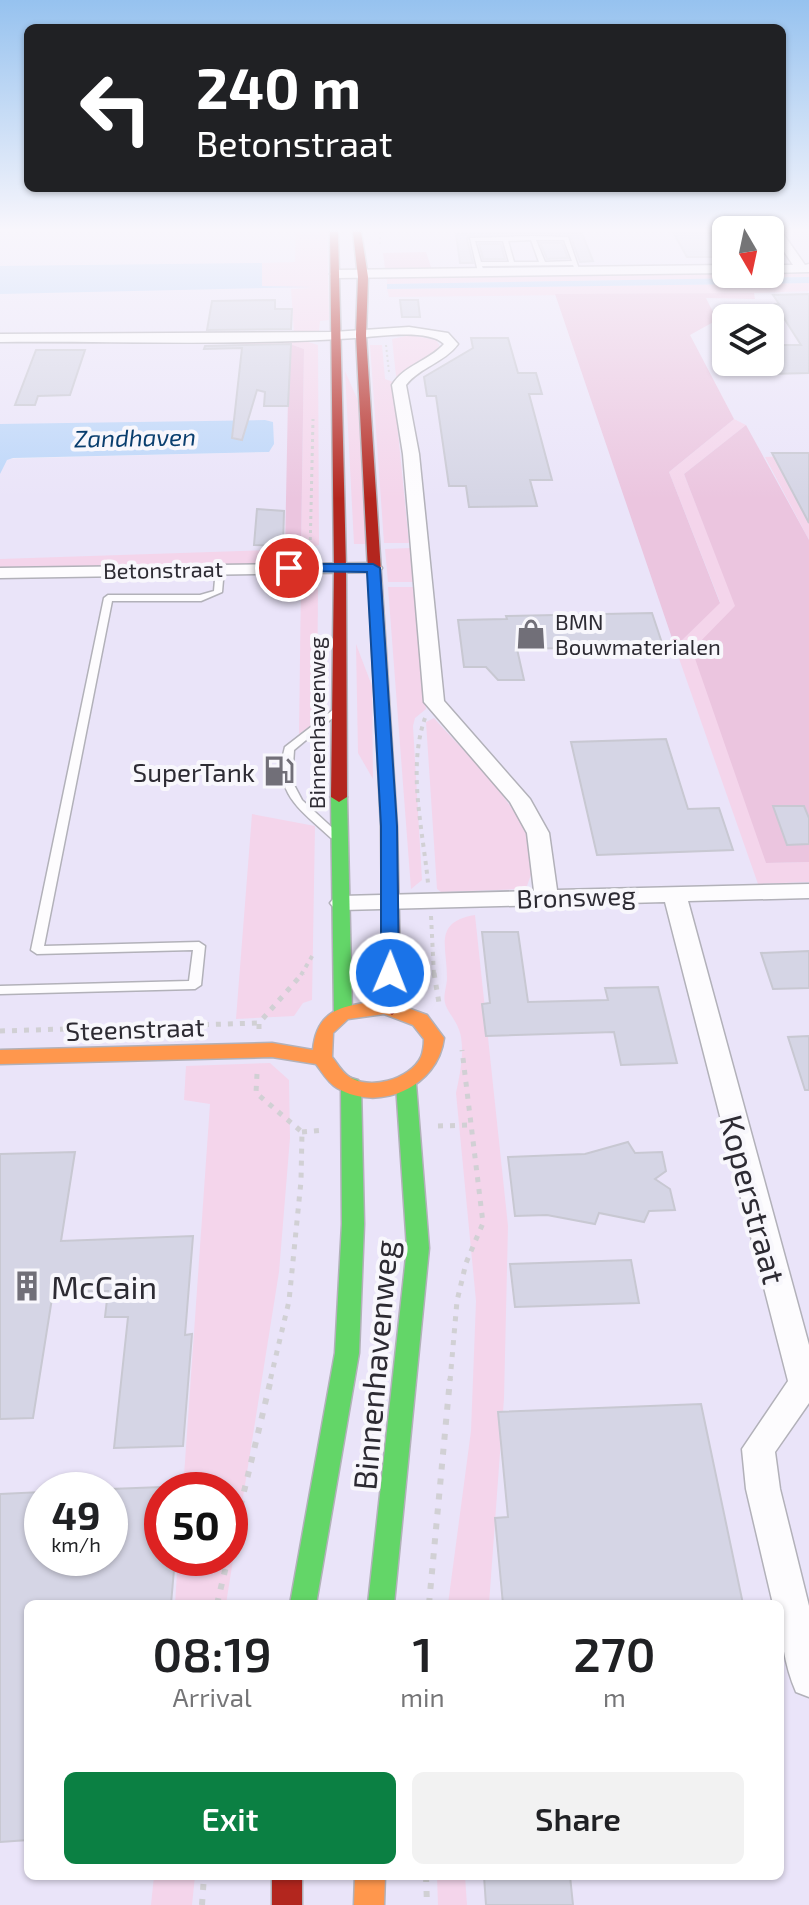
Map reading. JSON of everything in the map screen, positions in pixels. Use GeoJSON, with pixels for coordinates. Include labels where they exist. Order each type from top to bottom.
{"type":"FeatureCollection","features":[{"type":"Feature","properties":{"kind":"main road","name":"Binnenhavenweg"},"geometry":{"type":"LineString","coordinates":[[334,321],[340,568],[339,841],[343,1013]]}},
{"type":"Feature","properties":{"kind":"main road"},"geometry":{"type":"LineString","coordinates":[[361,321],[392,902],[392,1008]]}},
{"type":"Feature","properties":{"kind":"main road"},"geometry":{"type":"LineString","coordinates":[[372,1007],[392,1008],[424,1023],[434,1044],[432,1059],[422,1073],[406,1084],[379,1089],[351,1085],[332,1074],[322,1058],[324,1031],[343,1013],[372,1007]]}},
{"type":"Feature","properties":{"kind":"main road","name":"Steenstraat"},"geometry":{"type":"LineString","coordinates":[[265,1050],[324,1031]]}},
{"type":"Feature","properties":{"kind":"main road","name":"Steenstraat"},"geometry":{"type":"LineString","coordinates":[[0,1057],[265,1050],[322,1058]]}},
{"type":"Feature","properties":{"kind":"main road","name":"Binnenhavenweg"},"geometry":{"type":"LineString","coordinates":[[381,1600],[418,1248],[406,1084]]}},
{"type":"Feature","properties":{"kind":"main road","name":"Binnenhavenweg"},"geometry":{"type":"LineString","coordinates":[[304,1600],[347,1353],[353,1224],[351,1085]]}},
{"type":"Feature","properties":{"kind":"main road"},"geometry":{"type":"LineString","coordinates":[[287,1880],[287,1905]]}},
{"type":"Feature","properties":{"kind":"main road"},"geometry":{"type":"LineString","coordinates":[[369,1905],[370,1880]]}},
{"type":"Feature","properties":{"kind":"street"},"geometry":{"type":"LineString","coordinates":[[0,338],[333,336],[409,331],[443,336],[451,344],[446,353],[403,377],[399,385],[411,454],[434,702],[519,799],[538,833],[546,897]]}},
{"type":"Feature","properties":{"kind":"street","name":"Betonstraat"},"geometry":{"type":"LineString","coordinates":[[0,573],[373,568]]}},
{"type":"Feature","properties":{"kind":"street","name":"Bronsweg"},"geometry":{"type":"LineString","coordinates":[[342,903],[809,891]]}},
{"type":"Feature","properties":{"kind":"street","name":"Koperstraat"},"geometry":{"type":"LineString","coordinates":[[674,894],[804,1384],[758,1449],[763,1489],[809,1679]]}},
{"type":"Feature","properties":{"kind":"lane"},"geometry":{"type":"LineString","coordinates":[[0,990],[195,985],[199,946],[37,950],[108,598],[201,598],[218,592],[220,568]]}},
{"type":"Feature","properties":{"kind":"lane"},"geometry":{"type":"LineString","coordinates":[[339,841],[298,802],[287,781],[289,749],[341,707]]}},
{"type":"Feature","properties":{"kind":"path"},"geometry":{"type":"LineString","coordinates":[[433,970],[418,730],[434,702]]}},
{"type":"Feature","properties":{"kind":"path"},"geometry":{"type":"LineString","coordinates":[[248,1474],[289,1301],[301,1181],[302,1132],[256,1093],[265,1050],[259,1023],[302,974]]}},
{"type":"Feature","properties":{"kind":"path","name":"Steenstraat"},"geometry":{"type":"LineString","coordinates":[[0,1031],[259,1023]]}},
{"type":"Feature","properties":{"kind":"path"},"geometry":{"type":"LineString","coordinates":[[429,1600],[457,1301],[466,1263],[483,1223],[471,1125]]}},
{"type":"Feature","properties":{"kind":"path"},"geometry":{"type":"LineString","coordinates":[[218,1600],[224,1576]]}},
{"type":"Feature","properties":{"kind":"path"},"geometry":{"type":"LineString","coordinates":[[202,1905],[204,1880]]}},
{"type":"Feature","properties":{"kind":"path"},"geometry":{"type":"LineString","coordinates":[[426,1880],[427,1905]]}},
{"type":"Feature","properties":{"kind":"shaded area"},"geometry":{"type":"Polygon","coordinates":[[[0,321],[712,321],[712,376],[784,376],[784,321],[809,321],[809,1905],[0,1905],[0,459],[269,452],[0,428],[0,321]]]}},
{"type":"Feature","properties":{"kind":"shaded area"},"geometry":{"type":"Polygon","coordinates":[[[293,321],[321,321],[319,331],[294,333],[293,321]]]}},
{"type":"Feature","properties":{"kind":"shaded area"},"geometry":{"type":"Polygon","coordinates":[[[564,321],[712,321],[690,335],[734,419],[669,472],[720,603],[675,647],[564,321]]]}},
{"type":"Feature","properties":{"kind":"shaded area"},"geometry":{"type":"Polygon","coordinates":[[[410,335],[436,340],[441,348],[400,377],[396,376],[392,339],[410,335]]]}},
{"type":"Feature","properties":{"kind":"shaded area"},"geometry":{"type":"Polygon","coordinates":[[[242,340],[305,341],[318,345],[319,545],[313,547],[302,563],[0,570],[0,559],[301,549],[304,349],[290,344],[241,345],[242,340]]]}},
{"type":"Feature","properties":{"kind":"shaded area"},"geometry":{"type":"Polygon","coordinates":[[[290,344],[304,349],[301,550],[285,550],[289,348],[241,348],[241,345],[290,344]]]}},
{"type":"Feature","properties":{"kind":"shaded area"},"geometry":{"type":"Polygon","coordinates":[[[370,345],[382,345],[385,379],[393,382],[409,543],[384,543],[370,345]]]}},
{"type":"Feature","properties":{"kind":"shaded area"},"geometry":{"type":"Polygon","coordinates":[[[345,371],[359,403],[367,544],[354,544],[345,371]]]}},
{"type":"Feature","properties":{"kind":"shaded area"},"geometry":{"type":"Polygon","coordinates":[[[734,419],[746,425],[684,474],[736,606],[766,863],[809,862],[809,882],[758,884],[675,647],[720,602],[669,472],[734,419]]]}},
{"type":"Feature","properties":{"kind":"shaded area"},"geometry":{"type":"Polygon","coordinates":[[[746,425],[809,540],[809,862],[766,863],[692,650],[735,606],[684,474],[746,425]]]}},
{"type":"Feature","properties":{"kind":"shaded area"},"geometry":{"type":"Polygon","coordinates":[[[809,455],[809,540],[765,457],[809,455]]]}},
{"type":"Feature","properties":{"kind":"shaded area"},"geometry":{"type":"Polygon","coordinates":[[[410,548],[413,582],[388,582],[385,549],[410,548]]]}},
{"type":"Feature","properties":{"kind":"shaded area"},"geometry":{"type":"Polygon","coordinates":[[[301,581],[318,588],[317,721],[299,734],[301,581]]]}},
{"type":"Feature","properties":{"kind":"shaded area"},"geometry":{"type":"Polygon","coordinates":[[[388,587],[413,587],[426,709],[415,718],[413,726],[422,880],[411,889],[388,587]]]}},
{"type":"Feature","properties":{"kind":"shaded area"},"geometry":{"type":"Polygon","coordinates":[[[356,644],[372,686],[373,779],[358,753],[356,644]]]}},
{"type":"Feature","properties":{"kind":"shaded area"},"geometry":{"type":"Polygon","coordinates":[[[434,718],[496,787],[523,828],[531,848],[533,867],[527,886],[521,889],[441,892],[437,889],[426,722],[434,718]]]}},
{"type":"Feature","properties":{"kind":"shaded area"},"geometry":{"type":"Polygon","coordinates":[[[252,814],[315,826],[312,1000],[303,1003],[294,1016],[236,1019],[252,814]]]}},
{"type":"Feature","properties":{"kind":"shaded area"},"geometry":{"type":"Polygon","coordinates":[[[475,915],[508,1226],[504,1398],[489,1600],[449,1600],[471,1431],[476,1301],[456,1093],[462,1044],[460,1031],[445,1000],[445,937],[453,923],[475,915]]]}},
{"type":"Feature","properties":{"kind":"shaded area"},"geometry":{"type":"Polygon","coordinates":[[[270,1063],[289,1080],[290,1138],[279,1272],[247,1472],[184,1472],[210,1104],[184,1100],[186,1066],[270,1063]]]}},
{"type":"Feature","properties":{"kind":"shaded area"},"geometry":{"type":"Polygon","coordinates":[[[177,1576],[230,1576],[227,1600],[175,1600],[177,1576]]]}},
{"type":"Feature","properties":{"kind":"shaded area"},"geometry":{"type":"Polygon","coordinates":[[[154,1880],[195,1880],[192,1905],[151,1905],[154,1880]]]}},
{"type":"Feature","properties":{"kind":"shaded area"},"geometry":{"type":"Polygon","coordinates":[[[437,1880],[465,1880],[467,1905],[438,1905],[437,1880]]]}},
{"type":"Feature","properties":{"kind":"water","name":"Zandhaven"},"geometry":{"type":"Polygon","coordinates":[[[273,422],[274,444],[269,452],[13,458],[7,460],[0,474],[0,424],[273,422]]]}},
{"type":"Feature","properties":{"kind":"building"},"geometry":{"type":"Polygon","coordinates":[[[209,321],[291,321],[291,329],[207,330],[209,321]]]}},
{"type":"Feature","properties":{"kind":"building"},"geometry":{"type":"Polygon","coordinates":[[[786,321],[809,321],[809,373],[784,374],[784,345],[801,345],[786,321]]]}},
{"type":"Feature","properties":{"kind":"building"},"geometry":{"type":"Polygon","coordinates":[[[471,338],[508,338],[518,373],[536,373],[542,394],[529,394],[552,480],[530,480],[537,506],[469,507],[466,486],[449,486],[436,396],[427,396],[424,377],[473,348],[471,338]]]}},
{"type":"Feature","properties":{"kind":"building"},"geometry":{"type":"Polygon","coordinates":[[[291,344],[288,406],[264,406],[265,392],[257,390],[242,440],[232,438],[242,348],[204,349],[205,346],[291,344]]]}},
{"type":"Feature","properties":{"kind":"building"},"geometry":{"type":"Polygon","coordinates":[[[36,350],[85,350],[70,395],[38,396],[35,405],[15,405],[36,350]]]}},
{"type":"Feature","properties":{"kind":"building"},"geometry":{"type":"Polygon","coordinates":[[[772,453],[809,453],[809,523],[772,453]]]}},
{"type":"Feature","properties":{"kind":"building"},"geometry":{"type":"Polygon","coordinates":[[[257,509],[284,511],[283,546],[254,545],[257,509]]]}},
{"type":"Feature","properties":{"kind":"building"},"geometry":{"type":"Polygon","coordinates":[[[652,613],[663,646],[517,649],[524,680],[498,680],[486,667],[464,667],[458,620],[652,613]]]}},
{"type":"Feature","properties":{"kind":"building"},"geometry":{"type":"Polygon","coordinates":[[[666,739],[688,809],[719,808],[733,850],[597,855],[571,742],[666,739]]]}},
{"type":"Feature","properties":{"kind":"building"},"geometry":{"type":"Polygon","coordinates":[[[773,806],[804,806],[809,818],[809,844],[787,845],[773,806]]]}},
{"type":"Feature","properties":{"kind":"building"},"geometry":{"type":"Polygon","coordinates":[[[482,932],[518,932],[528,1002],[608,1000],[605,988],[658,987],[677,1063],[621,1065],[614,1032],[486,1036],[482,1004],[490,1003],[482,932]]]}},
{"type":"Feature","properties":{"kind":"building"},"geometry":{"type":"Polygon","coordinates":[[[809,951],[809,988],[773,989],[761,953],[809,951]]]}},
{"type":"Feature","properties":{"kind":"building"},"geometry":{"type":"Polygon","coordinates":[[[809,1036],[809,1090],[805,1090],[788,1037],[809,1036]]]}},
{"type":"Feature","properties":{"kind":"building"},"geometry":{"type":"Polygon","coordinates":[[[628,1142],[635,1153],[662,1152],[666,1171],[655,1179],[670,1189],[675,1210],[649,1211],[644,1222],[599,1213],[595,1224],[547,1215],[515,1216],[508,1157],[585,1154],[628,1142]]]}},
{"type":"Feature","properties":{"kind":"building"},"geometry":{"type":"Polygon","coordinates":[[[75,1152],[61,1241],[193,1236],[185,1335],[192,1334],[183,1446],[114,1448],[128,1317],[105,1317],[108,1291],[53,1292],[33,1418],[0,1419],[0,1154],[75,1152]]]}},
{"type":"Feature","properties":{"kind":"building"},"geometry":{"type":"Polygon","coordinates":[[[631,1260],[639,1303],[515,1307],[510,1264],[631,1260]]]}},
{"type":"Feature","properties":{"kind":"building"},"geometry":{"type":"Polygon","coordinates":[[[701,1404],[742,1600],[503,1600],[495,1518],[508,1517],[498,1412],[701,1404]]]}},
{"type":"Feature","properties":{"kind":"building"},"geometry":{"type":"Polygon","coordinates":[[[128,1488],[144,1488],[144,1576],[173,1576],[171,1600],[24,1600],[24,1840],[0,1842],[0,1494],[24,1493],[24,1576],[128,1576],[128,1488]]]}},
{"type":"Feature","properties":{"kind":"building"},"geometry":{"type":"Polygon","coordinates":[[[484,1880],[570,1880],[573,1905],[486,1905],[484,1880]]]}},
{"type":"Feature","properties":{"kind":"traffic: fast"},"geometry":{"type":"LineString","coordinates":[[339,797],[343,1013]]}},
{"type":"Feature","properties":{"kind":"traffic: fast"},"geometry":{"type":"LineString","coordinates":[[381,1600],[418,1248],[406,1084]]}},
{"type":"Feature","properties":{"kind":"traffic: fast"},"geometry":{"type":"LineString","coordinates":[[304,1600],[347,1353],[353,1224],[351,1085]]}},
{"type":"Feature","properties":{"kind":"traffic: slow"},"geometry":{"type":"LineString","coordinates":[[385,1007],[420,1020],[434,1038],[431,1057],[415,1076],[391,1087],[365,1089],[342,1082],[322,1058],[324,1031],[343,1013],[385,1007]]}},
{"type":"Feature","properties":{"kind":"traffic: slow"},"geometry":{"type":"LineString","coordinates":[[0,1057],[272,1050],[322,1058]]}},
{"type":"Feature","properties":{"kind":"traffic: slow"},"geometry":{"type":"LineString","coordinates":[[369,1905],[370,1880]]}},
{"type":"Feature","properties":{"kind":"traffic: jam"},"geometry":{"type":"LineString","coordinates":[[336,321],[340,568],[339,797]]}},
{"type":"Feature","properties":{"kind":"traffic: jam"},"geometry":{"type":"LineString","coordinates":[[361,321],[389,826],[392,1008]]}},
{"type":"Feature","properties":{"kind":"traffic: jam"},"geometry":{"type":"LineString","coordinates":[[287,1880],[287,1905]]}},
{"type":"Feature","properties":{"kind":"place","name":"BMN Bouwmaterialen"},"geometry":{"type":"Point","coordinates":[531,634]}},
{"type":"Feature","properties":{"kind":"place","name":"SuperTank"},"geometry":{"type":"Point","coordinates":[279,771]}},
{"type":"Feature","properties":{"kind":"place","name":"McCain"},"geometry":{"type":"Point","coordinates":[27,1286]}},
{"type":"Feature","properties":{"kind":"route"},"geometry":{"type":"LineString","coordinates":[[289,568],[373,568],[389,826],[392,902],[390,973]]}}]}
